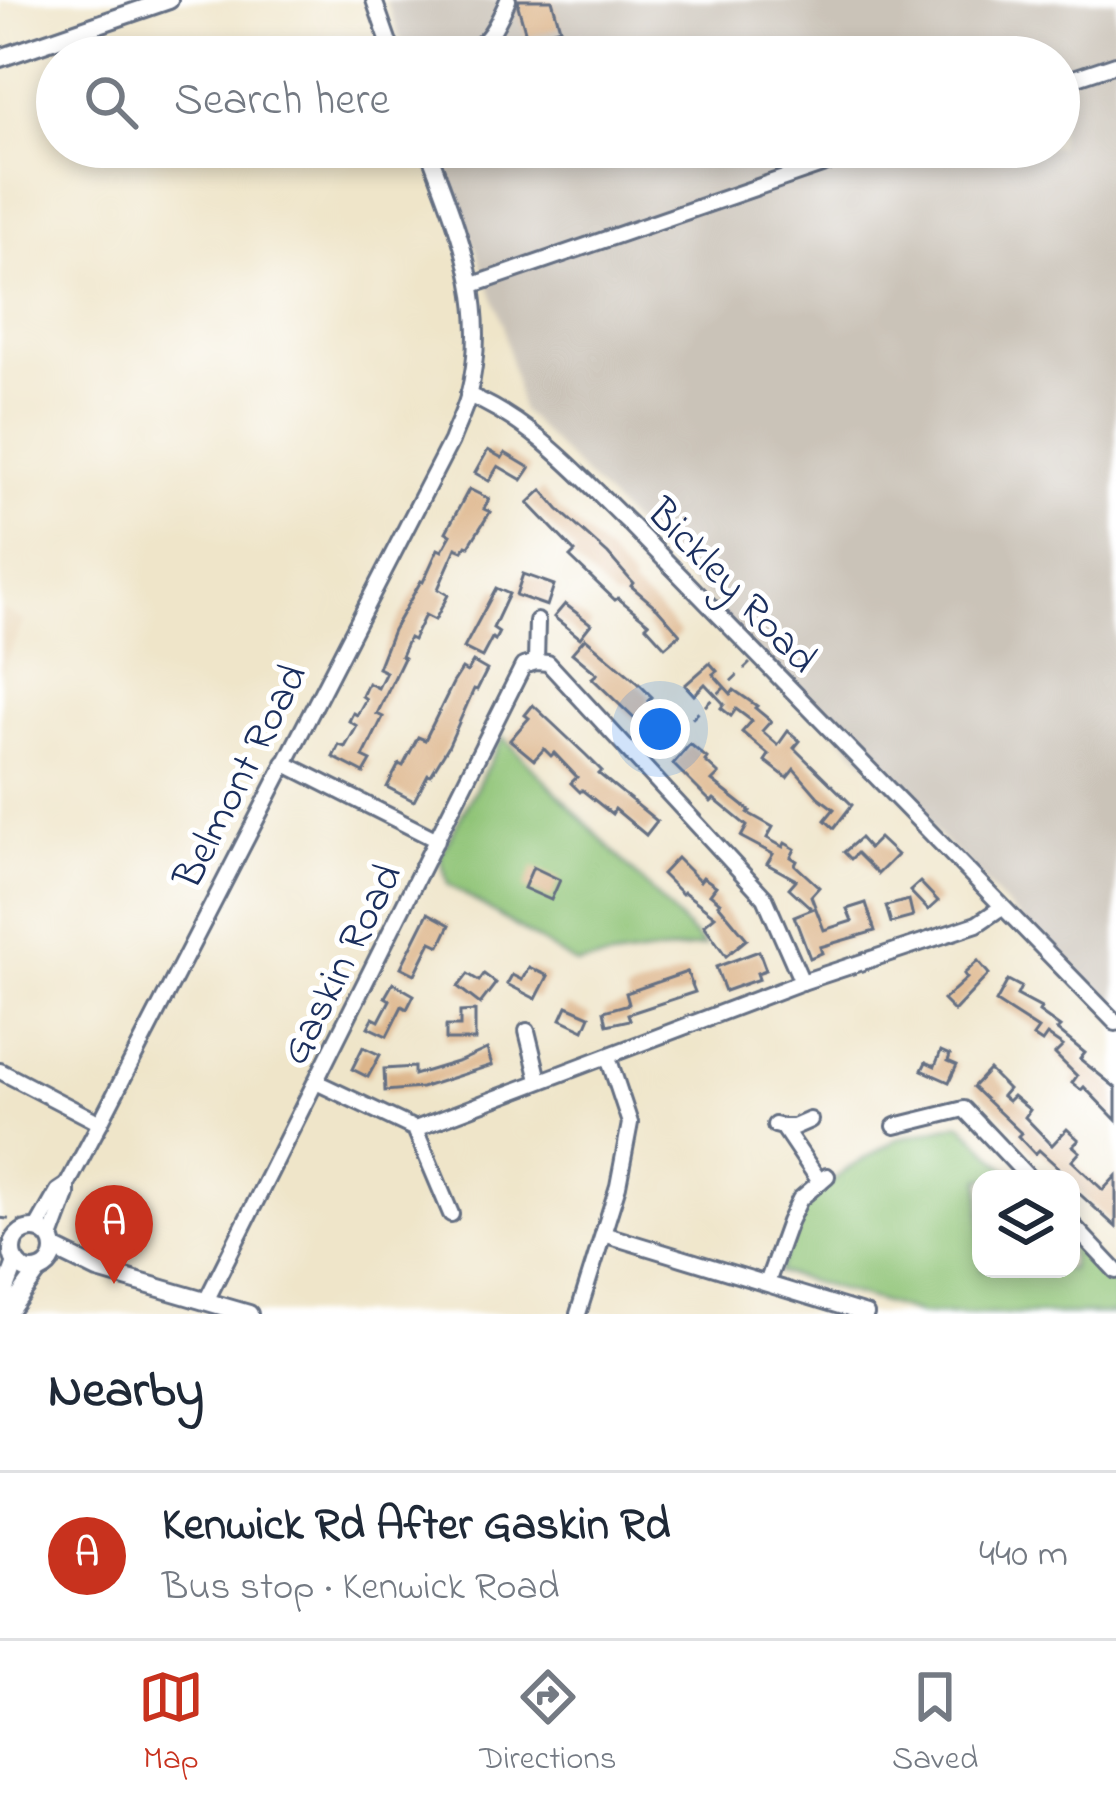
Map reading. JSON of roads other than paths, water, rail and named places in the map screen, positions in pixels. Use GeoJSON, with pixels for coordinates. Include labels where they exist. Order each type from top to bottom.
{"type":"FeatureCollection","features":[{"type":"Feature","properties":{"kind":"main road"},"geometry":{"type":"LineString","coordinates":[[64,36],[169,0]]}},
{"type":"Feature","properties":{"kind":"main road"},"geometry":{"type":"LineString","coordinates":[[0,58],[36,46]]}},
{"type":"Feature","properties":{"kind":"main road"},"geometry":{"type":"LineString","coordinates":[[0,1231],[40,1243],[98,1270],[248,1314]]}},
{"type":"Feature","properties":{"kind":"main road"},"geometry":{"type":"LineString","coordinates":[[0,1305],[14,1241],[40,1243]]}},
{"type":"Feature","properties":{"kind":"main road"},"geometry":{"type":"LineString","coordinates":[[9,1254],[26,1270],[40,1243]]}},
{"type":"Feature","properties":{"kind":"main road","name":"Belmont Road"},"geometry":{"type":"LineString","coordinates":[[8,1314],[40,1243]]}},
{"type":"Feature","properties":{"kind":"street"},"geometry":{"type":"LineString","coordinates":[[374,0],[387,36]]}},
{"type":"Feature","properties":{"kind":"street"},"geometry":{"type":"LineString","coordinates":[[489,36],[508,0]]}},
{"type":"Feature","properties":{"kind":"street"},"geometry":{"type":"LineString","coordinates":[[1080,76],[1116,64]]}},
{"type":"Feature","properties":{"kind":"street"},"geometry":{"type":"LineString","coordinates":[[435,168],[459,228],[473,285],[477,335],[468,395]]}},
{"type":"Feature","properties":{"kind":"street"},"geometry":{"type":"LineString","coordinates":[[473,285],[813,168]]}},
{"type":"Feature","properties":{"kind":"street","name":"Bickley Road"},"geometry":{"type":"LineString","coordinates":[[468,395],[507,415],[555,452],[629,523],[1116,1023]]}},
{"type":"Feature","properties":{"kind":"street","name":"Belmont Road"},"geometry":{"type":"LineString","coordinates":[[40,1243],[58,1192],[67,1185],[100,1123],[451,441],[468,395]]}},
{"type":"Feature","properties":{"kind":"street"},"geometry":{"type":"LineString","coordinates":[[537,621],[536,662],[548,663],[765,898],[802,982]]}},
{"type":"Feature","properties":{"kind":"street","name":"Gaskin Road"},"geometry":{"type":"LineString","coordinates":[[206,1301],[523,666],[536,662]]}},
{"type":"Feature","properties":{"kind":"street"},"geometry":{"type":"LineString","coordinates":[[284,763],[437,840]]}},
{"type":"Feature","properties":{"kind":"street"},"geometry":{"type":"LineString","coordinates":[[415,1129],[802,982],[976,924],[1002,907]]}},
{"type":"Feature","properties":{"kind":"street"},"geometry":{"type":"LineString","coordinates":[[526,1031],[539,1080]]}},
{"type":"Feature","properties":{"kind":"street"},"geometry":{"type":"LineString","coordinates":[[578,1314],[618,1186],[630,1123],[608,1057]]}},
{"type":"Feature","properties":{"kind":"street"},"geometry":{"type":"LineString","coordinates":[[0,1071],[100,1123]]}},
{"type":"Feature","properties":{"kind":"street"},"geometry":{"type":"LineString","coordinates":[[316,1082],[415,1129],[451,1214]]}},
{"type":"Feature","properties":{"kind":"street"},"geometry":{"type":"LineString","coordinates":[[896,1126],[964,1109],[1022,1170]]}},
{"type":"Feature","properties":{"kind":"street"},"geometry":{"type":"LineString","coordinates":[[766,1283],[800,1199],[823,1179],[778,1126],[794,1127],[811,1120]]}},
{"type":"Feature","properties":{"kind":"street"},"geometry":{"type":"LineString","coordinates":[[1080,1233],[1116,1271]]}},
{"type":"Feature","properties":{"kind":"street"},"geometry":{"type":"LineString","coordinates":[[603,1234],[866,1314]]}},
{"type":"Feature","properties":{"kind":"place","name":"Kenwick Rd After Gaskin Rd"},"geometry":{"type":"Point","coordinates":[114,1284]}}]}
